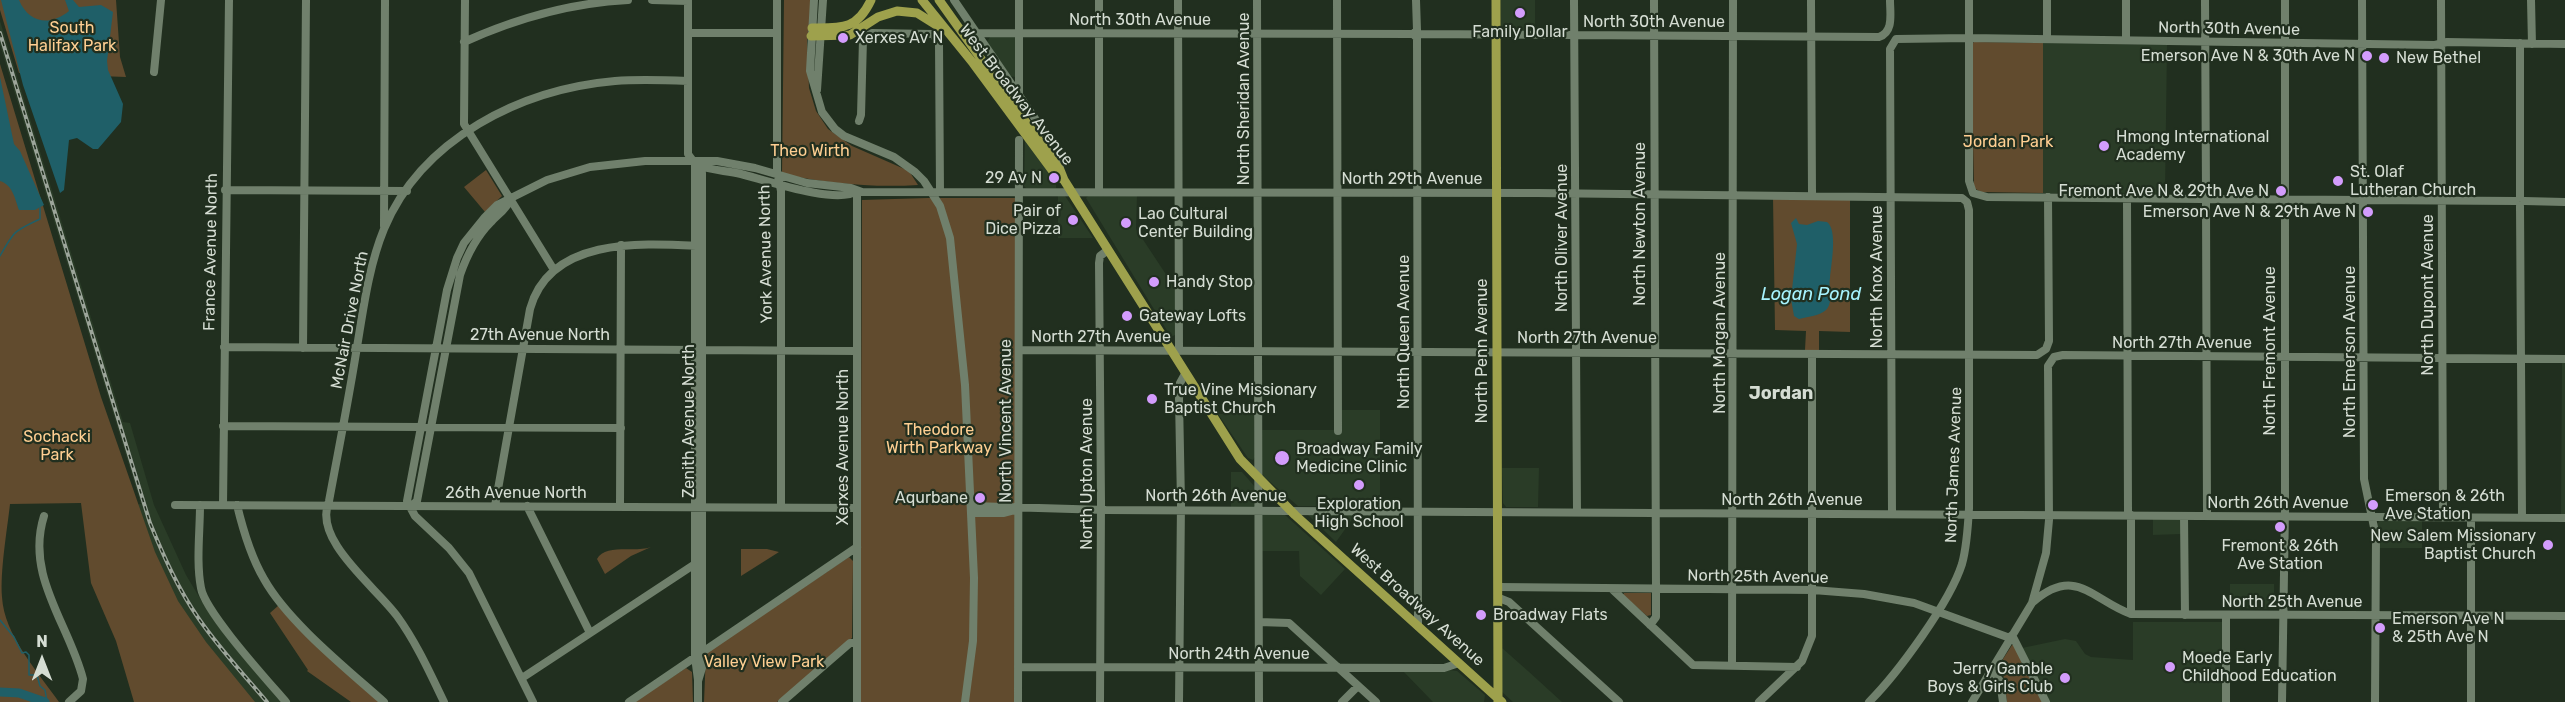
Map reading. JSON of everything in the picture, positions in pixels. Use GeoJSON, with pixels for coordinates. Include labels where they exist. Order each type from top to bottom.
{"type":"FeatureCollection","features":[{"type":"Feature","properties":{"kind":"main road"},"geometry":{"type":"LineString","coordinates":[[816,32],[853,23],[863,14],[871,0]]}},
{"type":"Feature","properties":{"kind":"main road","name":"West Broadway Avenue"},"geometry":{"type":"LineString","coordinates":[[922,0],[1055,174],[1064,180]]}},
{"type":"Feature","properties":{"kind":"main road","name":"West Broadway Avenue"},"geometry":{"type":"LineString","coordinates":[[939,0],[1060,170],[1108,250],[1175,351],[1185,374],[1233,450],[1258,479],[1459,663],[1497,701]]}},
{"type":"Feature","properties":{"kind":"main road","name":"North Penn Avenue"},"geometry":{"type":"LineString","coordinates":[[1496,0],[1499,587],[1497,701]]}},
{"type":"Feature","properties":{"kind":"main road"},"geometry":{"type":"LineString","coordinates":[[816,32],[850,35],[882,15],[908,11],[922,15],[953,38]]}},
{"type":"Feature","properties":{"kind":"street"},"geometry":{"type":"LineString","coordinates":[[154,72],[161,0]]}},
{"type":"Feature","properties":{"kind":"street","name":"France Avenue North"},"geometry":{"type":"LineString","coordinates":[[223,505],[229,0]]}},
{"type":"Feature","properties":{"kind":"street"},"geometry":{"type":"LineString","coordinates":[[303,348],[306,0]]}},
{"type":"Feature","properties":{"kind":"street"},"geometry":{"type":"LineString","coordinates":[[379,0],[386,0],[384,228]]}},
{"type":"Feature","properties":{"kind":"street"},"geometry":{"type":"LineString","coordinates":[[465,0],[464,124],[554,270]]}},
{"type":"Feature","properties":{"kind":"street"},"geometry":{"type":"LineString","coordinates":[[464,42],[524,18],[606,1],[628,0]]}},
{"type":"Feature","properties":{"kind":"street"},"geometry":{"type":"LineString","coordinates":[[652,0],[688,1]]}},
{"type":"Feature","properties":{"kind":"street","name":"York Avenue North"},"geometry":{"type":"LineString","coordinates":[[777,0],[781,507]]}},
{"type":"Feature","properties":{"kind":"street"},"geometry":{"type":"LineString","coordinates":[[814,0],[816,32]]}},
{"type":"Feature","properties":{"kind":"street"},"geometry":{"type":"LineString","coordinates":[[823,0],[810,71],[822,112],[835,129],[855,142],[882,151],[905,163],[936,192]]}},
{"type":"Feature","properties":{"kind":"street","name":"West Broadway Avenue"},"geometry":{"type":"LineString","coordinates":[[954,0],[1049,140],[1060,170]]}},
{"type":"Feature","properties":{"kind":"street"},"geometry":{"type":"LineString","coordinates":[[1019,0],[1019,96]]}},
{"type":"Feature","properties":{"kind":"street"},"geometry":{"type":"LineString","coordinates":[[1099,0],[1099,192]]}},
{"type":"Feature","properties":{"kind":"street"},"geometry":{"type":"LineString","coordinates":[[1175,351],[1178,0]]}},
{"type":"Feature","properties":{"kind":"street","name":"North Sheridan Avenue"},"geometry":{"type":"LineString","coordinates":[[1257,0],[1259,702]]}},
{"type":"Feature","properties":{"kind":"street"},"geometry":{"type":"LineString","coordinates":[[1337,0],[1338,431]]}},
{"type":"Feature","properties":{"kind":"street","name":"North Queen Avenue"},"geometry":{"type":"LineString","coordinates":[[1416,0],[1418,626]]}},
{"type":"Feature","properties":{"kind":"street","name":"North Oliver Avenue"},"geometry":{"type":"LineString","coordinates":[[1574,0],[1577,512]]}},
{"type":"Feature","properties":{"kind":"street","name":"North Newton Avenue"},"geometry":{"type":"LineString","coordinates":[[1650,625],[1656,617],[1654,0]]}},
{"type":"Feature","properties":{"kind":"street","name":"North Morgan Avenue"},"geometry":{"type":"LineString","coordinates":[[1732,0],[1734,513],[1732,665]]}},
{"type":"Feature","properties":{"kind":"street"},"geometry":{"type":"LineString","coordinates":[[1811,0],[1812,195]]}},
{"type":"Feature","properties":{"kind":"street","name":"North 30th Avenue"},"geometry":{"type":"LineString","coordinates":[[976,33],[1496,34],[1876,38],[1886,34],[1890,25],[1890,0]]}},
{"type":"Feature","properties":{"kind":"street"},"geometry":{"type":"LineString","coordinates":[[1969,0],[1969,181],[1973,193],[1987,197],[2048,198],[2565,202]]}},
{"type":"Feature","properties":{"kind":"street"},"geometry":{"type":"LineString","coordinates":[[2047,0],[2048,39]]}},
{"type":"Feature","properties":{"kind":"street"},"geometry":{"type":"LineString","coordinates":[[2126,0],[2126,40]]}},
{"type":"Feature","properties":{"kind":"street"},"geometry":{"type":"LineString","coordinates":[[2205,0],[2207,516]]}},
{"type":"Feature","properties":{"kind":"street","name":"North Fremont Avenue"},"geometry":{"type":"LineString","coordinates":[[2282,702],[2284,0]]}},
{"type":"Feature","properties":{"kind":"street","name":"North Emerson Avenue"},"geometry":{"type":"LineString","coordinates":[[2362,0],[2364,479],[2376,537],[2375,702]]}},
{"type":"Feature","properties":{"kind":"street","name":"North Dupont Avenue"},"geometry":{"type":"LineString","coordinates":[[2441,0],[2443,518]]}},
{"type":"Feature","properties":{"kind":"street"},"geometry":{"type":"LineString","coordinates":[[2531,0],[2532,44]]}},
{"type":"Feature","properties":{"kind":"street","name":"Zenith Avenue North"},"geometry":{"type":"LineString","coordinates":[[688,1],[688,154],[695,163],[699,246],[698,702]]}},
{"type":"Feature","properties":{"kind":"street"},"geometry":{"type":"LineString","coordinates":[[688,33],[777,33]]}},
{"type":"Feature","properties":{"kind":"street"},"geometry":{"type":"LineString","coordinates":[[859,121],[863,39],[872,33],[933,34],[939,44],[936,192],[947,222],[953,256],[971,509],[974,624],[965,702]]}},
{"type":"Feature","properties":{"kind":"street","name":"North 30th Avenue"},"geometry":{"type":"LineString","coordinates":[[1893,41],[1901,38],[1969,38],[2362,44],[2565,44]]}},
{"type":"Feature","properties":{"kind":"street","name":"North Knox Avenue"},"geometry":{"type":"LineString","coordinates":[[1892,514],[1890,49],[1893,41]]}},
{"type":"Feature","properties":{"kind":"street"},"geometry":{"type":"LineString","coordinates":[[2520,43],[2522,518]]}},
{"type":"Feature","properties":{"kind":"street","name":"McNair Drive North"},"geometry":{"type":"LineString","coordinates":[[444,702],[397,615],[334,542],[326,521],[369,279],[384,228],[406,191],[437,155],[467,131],[492,116],[514,106],[564,90],[614,81],[688,81]]}},
{"type":"Feature","properties":{"kind":"street","name":"North Vincent Avenue"},"geometry":{"type":"LineString","coordinates":[[1018,702],[1019,140]]}},
{"type":"Feature","properties":{"kind":"street","name":"North 29th Avenue"},"geometry":{"type":"LineString","coordinates":[[411,506],[407,501],[436,348],[451,274],[464,243],[485,217],[502,202],[547,180],[590,167],[645,161],[695,163],[706,169],[851,188],[857,191],[1575,193],[1955,197],[1965,200]]}},
{"type":"Feature","properties":{"kind":"street"},"geometry":{"type":"LineString","coordinates":[[225,190],[406,191]]}},
{"type":"Feature","properties":{"kind":"street","name":"Xerxes Avenue North"},"geometry":{"type":"LineString","coordinates":[[856,702],[857,191]]}},
{"type":"Feature","properties":{"kind":"street","name":"North 27th Avenue"},"geometry":{"type":"LineString","coordinates":[[1020,350],[2032,355],[2045,351],[2049,341],[2048,198]]}},
{"type":"Feature","properties":{"kind":"street"},"geometry":{"type":"LineString","coordinates":[[2127,198],[2131,615]]}},
{"type":"Feature","properties":{"kind":"street"},"geometry":{"type":"LineString","coordinates":[[510,200],[507,208],[481,233],[465,260],[456,291],[417,501],[411,506],[415,516],[449,548],[469,573],[533,702]]}},
{"type":"Feature","properties":{"kind":"street","name":"North James Avenue"},"geometry":{"type":"LineString","coordinates":[[1869,702],[1886,684],[1949,594],[1966,547],[1969,514],[1970,355],[1969,210],[1965,200]]}},
{"type":"Feature","properties":{"kind":"street"},"geometry":{"type":"LineString","coordinates":[[621,245],[621,507]]}},
{"type":"Feature","properties":{"kind":"street"},"geometry":{"type":"LineString","coordinates":[[495,506],[534,297],[539,286],[554,270],[583,255],[621,245],[699,246]]}},
{"type":"Feature","properties":{"kind":"street","name":"North Upton Avenue"},"geometry":{"type":"LineString","coordinates":[[1100,702],[1099,263],[1100,256],[1108,250]]}},
{"type":"Feature","properties":{"kind":"street","name":"27th Avenue North"},"geometry":{"type":"LineString","coordinates":[[224,347],[857,351]]}},
{"type":"Feature","properties":{"kind":"street"},"geometry":{"type":"LineString","coordinates":[[1759,702],[1797,667],[1806,654],[1812,636],[1812,354]]}},
{"type":"Feature","properties":{"kind":"street","name":"North 27th Avenue"},"geometry":{"type":"LineString","coordinates":[[2049,515],[2048,370],[2052,359],[2063,355],[2565,359]]}},
{"type":"Feature","properties":{"kind":"street"},"geometry":{"type":"LineString","coordinates":[[1179,702],[1179,399],[1180,383],[1185,374]]}},
{"type":"Feature","properties":{"kind":"street"},"geometry":{"type":"LineString","coordinates":[[223,426],[621,428]]}},
{"type":"Feature","properties":{"kind":"street","name":"26th Avenue North"},"geometry":{"type":"LineString","coordinates":[[175,505],[857,508]]}},
{"type":"Feature","properties":{"kind":"street"},"geometry":{"type":"LineString","coordinates":[[200,505],[200,578],[203,595],[236,642],[286,702]]}},
{"type":"Feature","properties":{"kind":"street"},"geometry":{"type":"LineString","coordinates":[[237,505],[253,556],[271,591],[322,645],[384,702]]}},
{"type":"Feature","properties":{"kind":"street"},"geometry":{"type":"LineString","coordinates":[[526,506],[590,633]]}},
{"type":"Feature","properties":{"kind":"street","name":"North 26th Avenue"},"geometry":{"type":"LineString","coordinates":[[971,509],[1004,513],[1019,509],[2565,518]]}},
{"type":"Feature","properties":{"kind":"street"},"geometry":{"type":"LineString","coordinates":[[1971,702],[2032,603],[2046,552],[2049,515]]}},
{"type":"Feature","properties":{"kind":"street"},"geometry":{"type":"LineString","coordinates":[[44,516],[41,525],[40,549],[46,591],[83,679],[81,691],[69,702]]}},
{"type":"Feature","properties":{"kind":"street"},"geometry":{"type":"LineString","coordinates":[[2184,516],[2185,615]]}},
{"type":"Feature","properties":{"kind":"street"},"geometry":{"type":"LineString","coordinates":[[2471,518],[2471,702]]}},
{"type":"Feature","properties":{"kind":"street"},"geometry":{"type":"LineString","coordinates":[[629,702],[857,547]]}},
{"type":"Feature","properties":{"kind":"street"},"geometry":{"type":"LineString","coordinates":[[522,678],[698,562]]}},
{"type":"Feature","properties":{"kind":"street","name":"North 25th Avenue"},"geometry":{"type":"LineString","coordinates":[[2032,603],[2055,588],[2073,586],[2091,591],[2114,608],[2131,615],[2565,616]]}},
{"type":"Feature","properties":{"kind":"street","name":"North 25th Avenue"},"geometry":{"type":"LineString","coordinates":[[1499,587],[1813,590],[1889,598],[1938,611],[2011,636]]}},
{"type":"Feature","properties":{"kind":"street"},"geometry":{"type":"LineString","coordinates":[[1612,589],[1693,665],[1797,667]]}},
{"type":"Feature","properties":{"kind":"street"},"geometry":{"type":"LineString","coordinates":[[1499,598],[1509,602],[1619,702]]}},
{"type":"Feature","properties":{"kind":"street"},"geometry":{"type":"LineString","coordinates":[[2226,615],[2226,702]]}},
{"type":"Feature","properties":{"kind":"street"},"geometry":{"type":"LineString","coordinates":[[1259,622],[1289,623],[1376,702]]}},
{"type":"Feature","properties":{"kind":"street"},"geometry":{"type":"LineString","coordinates":[[2011,636],[2046,702]]}},
{"type":"Feature","properties":{"kind":"street"},"geometry":{"type":"LineString","coordinates":[[782,702],[850,643],[857,643]]}},
{"type":"Feature","properties":{"kind":"street","name":"North 24th Avenue"},"geometry":{"type":"LineString","coordinates":[[1018,667],[1444,668],[1459,663]]}},
{"type":"Feature","properties":{"kind":"street"},"geometry":{"type":"LineString","coordinates":[[1992,670],[2000,681],[2003,702]]}},
{"type":"Feature","properties":{"kind":"street"},"geometry":{"type":"LineString","coordinates":[[1342,702],[1358,686]]}},
{"type":"Feature","properties":{"kind":"shaded area","name":"Family Dollar"},"geometry":{"type":"Polygon","coordinates":[[[1501,0],[1535,0],[1535,30],[1501,30],[1501,0]]]}},
{"type":"Feature","properties":{"kind":"shaded area"},"geometry":{"type":"Polygon","coordinates":[[[0,21],[123,422],[130,423],[154,505],[186,575],[201,600],[218,626],[282,702],[249,702],[188,625],[131,505],[141,504],[0,45],[0,21]]]}},
{"type":"Feature","properties":{"kind":"shaded area"},"geometry":{"type":"Polygon","coordinates":[[[990,37],[1015,37],[1015,77],[1010,76],[987,42],[990,37]]]}},
{"type":"Feature","properties":{"kind":"shaded area","name":"Hmong International Academy"},"geometry":{"type":"Polygon","coordinates":[[[2043,43],[2167,45],[2165,194],[2043,193],[2043,43]]]}},
{"type":"Feature","properties":{"kind":"shaded area"},"geometry":{"type":"Polygon","coordinates":[[[1025,139],[1056,182],[1056,188],[1026,188],[1024,186],[1025,139]]]}},
{"type":"Feature","properties":{"kind":"shaded area"},"geometry":{"type":"Polygon","coordinates":[[[1137,195],[1136,229],[1171,282],[1175,283],[1175,335],[1171,337],[1086,198],[1088,196],[1137,195]]]}},
{"type":"Feature","properties":{"kind":"shaded area"},"geometry":{"type":"Polygon","coordinates":[[[1058,196],[1065,196],[1093,238],[1058,238],[1058,196]]]}},
{"type":"Feature","properties":{"kind":"shaded area"},"geometry":{"type":"Polygon","coordinates":[[[2562,363],[2565,363],[2565,515],[2561,514],[2562,363]]]}},
{"type":"Feature","properties":{"kind":"shaded area"},"geometry":{"type":"Polygon","coordinates":[[[1342,410],[1380,410],[1380,506],[1298,506],[1262,475],[1262,430],[1341,430],[1342,410]]]}},
{"type":"Feature","properties":{"kind":"shaded area"},"geometry":{"type":"Polygon","coordinates":[[[1218,414],[1254,414],[1255,457],[1253,460],[1248,458],[1218,414]]]}},
{"type":"Feature","properties":{"kind":"shaded area"},"geometry":{"type":"Polygon","coordinates":[[[1502,468],[1539,468],[1538,507],[1506,507],[1503,503],[1502,468]]]}},
{"type":"Feature","properties":{"kind":"shaded area"},"geometry":{"type":"Polygon","coordinates":[[[1231,472],[1242,472],[1255,487],[1255,507],[1231,507],[1231,472]]]}},
{"type":"Feature","properties":{"kind":"shaded area"},"geometry":{"type":"Polygon","coordinates":[[[1263,512],[1285,515],[1345,569],[1321,595],[1300,576],[1299,551],[1262,551],[1260,518],[1263,512]]]}},
{"type":"Feature","properties":{"kind":"shaded area"},"geometry":{"type":"Polygon","coordinates":[[[1353,513],[1353,518],[1336,542],[1308,515],[1353,513]]]}},
{"type":"Feature","properties":{"kind":"shaded area"},"geometry":{"type":"Polygon","coordinates":[[[2153,517],[2181,519],[2181,534],[2153,535],[2153,517]]]}},
{"type":"Feature","properties":{"kind":"shaded area"},"geometry":{"type":"Polygon","coordinates":[[[2380,520],[2422,520],[2422,548],[2379,548],[2376,525],[2380,520]]]}},
{"type":"Feature","properties":{"kind":"shaded area"},"geometry":{"type":"Polygon","coordinates":[[[2230,584],[2274,584],[2274,609],[2230,608],[2230,584]]]}},
{"type":"Feature","properties":{"kind":"shaded area"},"geometry":{"type":"Polygon","coordinates":[[[2133,622],[2222,622],[2222,702],[2050,702],[2022,648],[2065,639],[2076,641],[2085,654],[2091,657],[2133,660],[2133,622]]]}},
{"type":"Feature","properties":{"kind":"shaded area"},"geometry":{"type":"Polygon","coordinates":[[[1502,648],[1562,702],[1513,702],[1502,692],[1502,648]]]}},
{"type":"Feature","properties":{"kind":"shaded area"},"geometry":{"type":"Polygon","coordinates":[[[1403,671],[1443,672],[1457,671],[1485,695],[1484,702],[1433,702],[1403,671]]]}},
{"type":"Feature","properties":{"kind":"green space","name":"South Halifax Park"},"geometry":{"type":"Polygon","coordinates":[[[0,0],[116,0],[120,57],[126,77],[19,73],[0,10],[0,0]]]}},
{"type":"Feature","properties":{"kind":"green space","name":"Theo Wirth"},"geometry":{"type":"Polygon","coordinates":[[[784,0],[813,0],[807,41],[809,88],[816,111],[828,129],[852,146],[909,171],[918,185],[850,184],[782,174],[784,0]]]}},
{"type":"Feature","properties":{"kind":"green space","name":"Jordan Park"},"geometry":{"type":"Polygon","coordinates":[[[1974,42],[2043,43],[2043,193],[1981,192],[1974,188],[1971,45],[1974,42]]]}},
{"type":"Feature","properties":{"kind":"green space","name":"Sochacki Park"},"geometry":{"type":"Polygon","coordinates":[[[0,64],[101,397],[155,552],[178,601],[206,642],[255,702],[134,702],[116,641],[91,583],[81,503],[10,504],[2,575],[4,611],[15,639],[59,702],[0,702],[0,64]]]}},
{"type":"Feature","properties":{"kind":"green space"},"geometry":{"type":"Polygon","coordinates":[[[486,170],[502,196],[485,212],[464,187],[486,170]]]}},
{"type":"Feature","properties":{"kind":"green space"},"geometry":{"type":"Polygon","coordinates":[[[1773,197],[1850,199],[1850,332],[1819,331],[1819,350],[1805,350],[1806,331],[1775,330],[1773,197]]]}},
{"type":"Feature","properties":{"kind":"green space","name":"Theodore Wirth Parkway"},"geometry":{"type":"Polygon","coordinates":[[[1015,198],[1015,702],[860,702],[862,200],[1015,198]]]}},
{"type":"Feature","properties":{"kind":"green space"},"geometry":{"type":"Polygon","coordinates":[[[651,547],[631,556],[605,574],[597,559],[607,551],[651,547]]]}},
{"type":"Feature","properties":{"kind":"green space"},"geometry":{"type":"Polygon","coordinates":[[[741,549],[767,549],[779,552],[741,576],[741,549]]]}},
{"type":"Feature","properties":{"kind":"green space","name":"Valley View Park"},"geometry":{"type":"Polygon","coordinates":[[[849,557],[853,561],[852,638],[777,702],[704,702],[706,653],[849,557]]]}},
{"type":"Feature","properties":{"kind":"green space"},"geometry":{"type":"Polygon","coordinates":[[[1624,593],[1651,593],[1651,615],[1647,616],[1623,595],[1624,593]]]}},
{"type":"Feature","properties":{"kind":"green space"},"geometry":{"type":"Polygon","coordinates":[[[279,605],[379,702],[351,702],[307,671],[270,613],[279,605]]]}},
{"type":"Feature","properties":{"kind":"green space"},"geometry":{"type":"Polygon","coordinates":[[[2012,645],[2015,645],[2043,702],[2007,702],[2002,665],[2012,645]]]}},
{"type":"Feature","properties":{"kind":"green space"},"geometry":{"type":"Polygon","coordinates":[[[686,668],[692,672],[693,702],[634,702],[686,668]]]}},
{"type":"Feature","properties":{"kind":"water"},"geometry":{"type":"Polygon","coordinates":[[[1,0],[19,0],[28,14],[41,20],[55,19],[69,11],[65,0],[73,0],[79,7],[101,5],[113,12],[107,61],[108,70],[123,104],[121,122],[98,149],[93,149],[77,138],[69,140],[64,190],[60,193],[23,85],[1,0]]]}},
{"type":"Feature","properties":{"kind":"water"},"geometry":{"type":"Polygon","coordinates":[[[0,77],[14,144],[20,151],[44,205],[35,210],[19,210],[11,189],[0,181],[0,77]]]}},
{"type":"Feature","properties":{"kind":"water","name":"Logan Pond"},"geometry":{"type":"Polygon","coordinates":[[[1796,218],[1799,224],[1827,222],[1833,240],[1828,307],[1820,314],[1799,319],[1794,316],[1791,299],[1797,244],[1791,223],[1796,218]]]}},
{"type":"Feature","properties":{"kind":"waterway"},"geometry":{"type":"LineString","coordinates":[[0,256],[8,241],[16,233],[40,219],[40,208]]}},
{"type":"Feature","properties":{"kind":"waterway"},"geometry":{"type":"LineString","coordinates":[[0,620],[14,637],[22,653],[26,652],[29,655],[29,675],[37,675],[40,686],[45,690],[47,702]]}},
{"type":"Feature","properties":{"kind":"waterway"},"geometry":{"type":"LineString","coordinates":[[0,692],[19,693],[45,702]]}},
{"type":"Feature","properties":{"kind":"railway"},"geometry":{"type":"LineString","coordinates":[[0,33],[150,523],[191,608],[267,702]]}},
{"type":"Feature","properties":{"kind":"place","name":"Family Dollar"},"geometry":{"type":"Point","coordinates":[1520,13]}},
{"type":"Feature","properties":{"kind":"place","name":"Xerxes Av N"},"geometry":{"type":"Point","coordinates":[843,38]}},
{"type":"Feature","properties":{"kind":"place","name":"Emerson Ave N & 30th Ave N"},"geometry":{"type":"Point","coordinates":[2367,56]}},
{"type":"Feature","properties":{"kind":"place","name":"New Bethel"},"geometry":{"type":"Point","coordinates":[2384,58]}},
{"type":"Feature","properties":{"kind":"place","name":"Hmong International Academy"},"geometry":{"type":"Point","coordinates":[2104,146]}},
{"type":"Feature","properties":{"kind":"place","name":"29 Av N"},"geometry":{"type":"Point","coordinates":[1054,178]}},
{"type":"Feature","properties":{"kind":"place","name":"St. Olaf Lutheran Church"},"geometry":{"type":"Point","coordinates":[2338,181]}},
{"type":"Feature","properties":{"kind":"place","name":"Fremont Ave N & 29th Ave N"},"geometry":{"type":"Point","coordinates":[2281,191]}},
{"type":"Feature","properties":{"kind":"place","name":"Emerson Ave N & 29th Ave N"},"geometry":{"type":"Point","coordinates":[2368,212]}},
{"type":"Feature","properties":{"kind":"place","name":"Pair of Dice Pizza"},"geometry":{"type":"Point","coordinates":[1073,220]}},
{"type":"Feature","properties":{"kind":"place","name":"Lao Cultural Center Building"},"geometry":{"type":"Point","coordinates":[1126,223]}},
{"type":"Feature","properties":{"kind":"place","name":"Handy Stop"},"geometry":{"type":"Point","coordinates":[1154,282]}},
{"type":"Feature","properties":{"kind":"place","name":"Gateway Lofts"},"geometry":{"type":"Point","coordinates":[1127,316]}},
{"type":"Feature","properties":{"kind":"place","name":"True Vine Missionary Baptist Church"},"geometry":{"type":"Point","coordinates":[1152,399]}},
{"type":"Feature","properties":{"kind":"place","name":"Broadway Family Medicine Clinic"},"geometry":{"type":"Point","coordinates":[1282,458]}},
{"type":"Feature","properties":{"kind":"place","name":"Exploration High School"},"geometry":{"type":"Point","coordinates":[1359,485]}},
{"type":"Feature","properties":{"kind":"place","name":"Aqurbane"},"geometry":{"type":"Point","coordinates":[980,498]}},
{"type":"Feature","properties":{"kind":"place","name":"Emerson & 26th Ave Station"},"geometry":{"type":"Point","coordinates":[2373,505]}},
{"type":"Feature","properties":{"kind":"place","name":"Fremont & 26th Ave Station"},"geometry":{"type":"Point","coordinates":[2280,527]}},
{"type":"Feature","properties":{"kind":"place","name":"New Salem Missionary Baptist Church"},"geometry":{"type":"Point","coordinates":[2548,545]}},
{"type":"Feature","properties":{"kind":"place","name":"Broadway Flats"},"geometry":{"type":"Point","coordinates":[1481,615]}},
{"type":"Feature","properties":{"kind":"place","name":"Emerson Ave N & 25th Ave N"},"geometry":{"type":"Point","coordinates":[2380,628]}},
{"type":"Feature","properties":{"kind":"place","name":"Moede Early Childhood Education"},"geometry":{"type":"Point","coordinates":[2170,667]}},
{"type":"Feature","properties":{"kind":"place","name":"Jerry Gamble Boys & Girls Club"},"geometry":{"type":"Point","coordinates":[2065,678]}},
{"type":"Feature","properties":{"kind":"district","name":"Jordan"},"geometry":{"type":"Point","coordinates":[1781,394]}}]}
